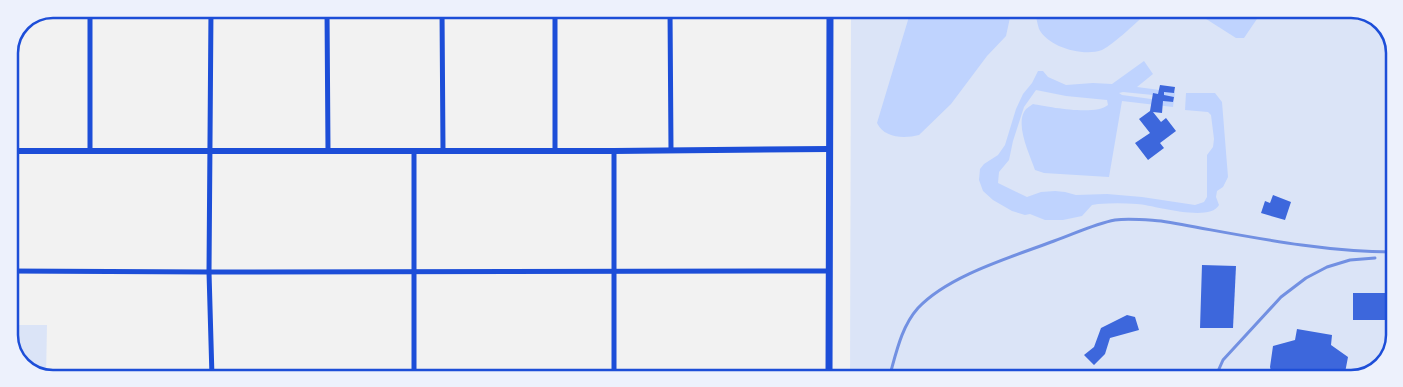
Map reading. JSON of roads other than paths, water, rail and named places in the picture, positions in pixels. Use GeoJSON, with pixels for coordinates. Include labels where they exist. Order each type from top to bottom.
{"type":"FeatureCollection","features":[{"type":"Feature","properties":{"kind":"main road"},"geometry":{"type":"LineString","coordinates":[[830,18],[830,370]]}},
{"type":"Feature","properties":{"kind":"street"},"geometry":{"type":"LineString","coordinates":[[90,18],[90,150]]}},
{"type":"Feature","properties":{"kind":"street"},"geometry":{"type":"LineString","coordinates":[[211,18],[210,272],[212,370]]}},
{"type":"Feature","properties":{"kind":"street"},"geometry":{"type":"LineString","coordinates":[[328,18],[328,151]]}},
{"type":"Feature","properties":{"kind":"street"},"geometry":{"type":"LineString","coordinates":[[442,18],[442,151]]}},
{"type":"Feature","properties":{"kind":"street"},"geometry":{"type":"LineString","coordinates":[[555,18],[555,151]]}},
{"type":"Feature","properties":{"kind":"street"},"geometry":{"type":"LineString","coordinates":[[670,18],[671,150]]}},
{"type":"Feature","properties":{"kind":"street"},"geometry":{"type":"LineString","coordinates":[[18,151],[830,149]]}},
{"type":"Feature","properties":{"kind":"street"},"geometry":{"type":"LineString","coordinates":[[414,151],[414,370]]}},
{"type":"Feature","properties":{"kind":"street"},"geometry":{"type":"LineString","coordinates":[[614,151],[614,370]]}},
{"type":"Feature","properties":{"kind":"street"},"geometry":{"type":"LineString","coordinates":[[18,271],[830,271]]}},
{"type":"Feature","properties":{"kind":"water"},"geometry":{"type":"Polygon","coordinates":[[[909,18],[1010,18],[1006,36],[987,56],[951,104],[919,135],[895,136],[884,132],[877,123],[909,18]]]}},
{"type":"Feature","properties":{"kind":"water"},"geometry":{"type":"Polygon","coordinates":[[[1036,18],[1141,18],[1107,47],[1094,52],[1067,49],[1050,41],[1039,29],[1036,18]]]}},
{"type":"Feature","properties":{"kind":"water"},"geometry":{"type":"Polygon","coordinates":[[[1205,18],[1258,18],[1244,38],[1236,38],[1205,18]]]}},
{"type":"Feature","properties":{"kind":"water"},"geometry":{"type":"Polygon","coordinates":[[[1144,61],[1153,74],[1137,87],[1175,92],[1173,107],[1122,101],[1109,177],[1044,173],[1035,170],[1023,133],[1022,118],[1027,109],[1033,104],[1072,110],[1093,110],[1108,105],[1107,100],[1066,96],[1036,90],[1024,107],[1009,160],[999,172],[998,183],[1027,197],[1041,192],[1055,191],[1076,195],[1107,194],[1142,197],[1195,205],[1204,202],[1207,197],[1207,155],[1213,147],[1214,139],[1211,115],[1208,112],[1185,110],[1186,93],[1215,93],[1222,102],[1228,177],[1223,187],[1217,191],[1216,197],[1219,205],[1213,210],[1204,213],[1193,213],[1137,204],[1103,204],[1092,205],[1082,216],[1063,220],[1045,220],[1030,214],[1025,215],[1012,211],[993,200],[983,191],[979,180],[980,169],[998,155],[1005,145],[1016,109],[1038,71],[1043,71],[1048,77],[1066,85],[1112,84],[1144,61]],[[1123,92],[1119,93],[1173,102],[1173,97],[1123,92]]]}},
{"type":"Feature","properties":{"kind":"railway"},"geometry":{"type":"LineString","coordinates":[[891,370],[907,324],[912,315],[931,296],[946,286],[982,268],[1084,229],[1115,220],[1161,221],[1306,246],[1386,252]]}},
{"type":"Feature","properties":{"kind":"railway"},"geometry":{"type":"LineString","coordinates":[[1219,370],[1223,360],[1281,297],[1306,278],[1327,267],[1350,260],[1375,258]]}}]}
